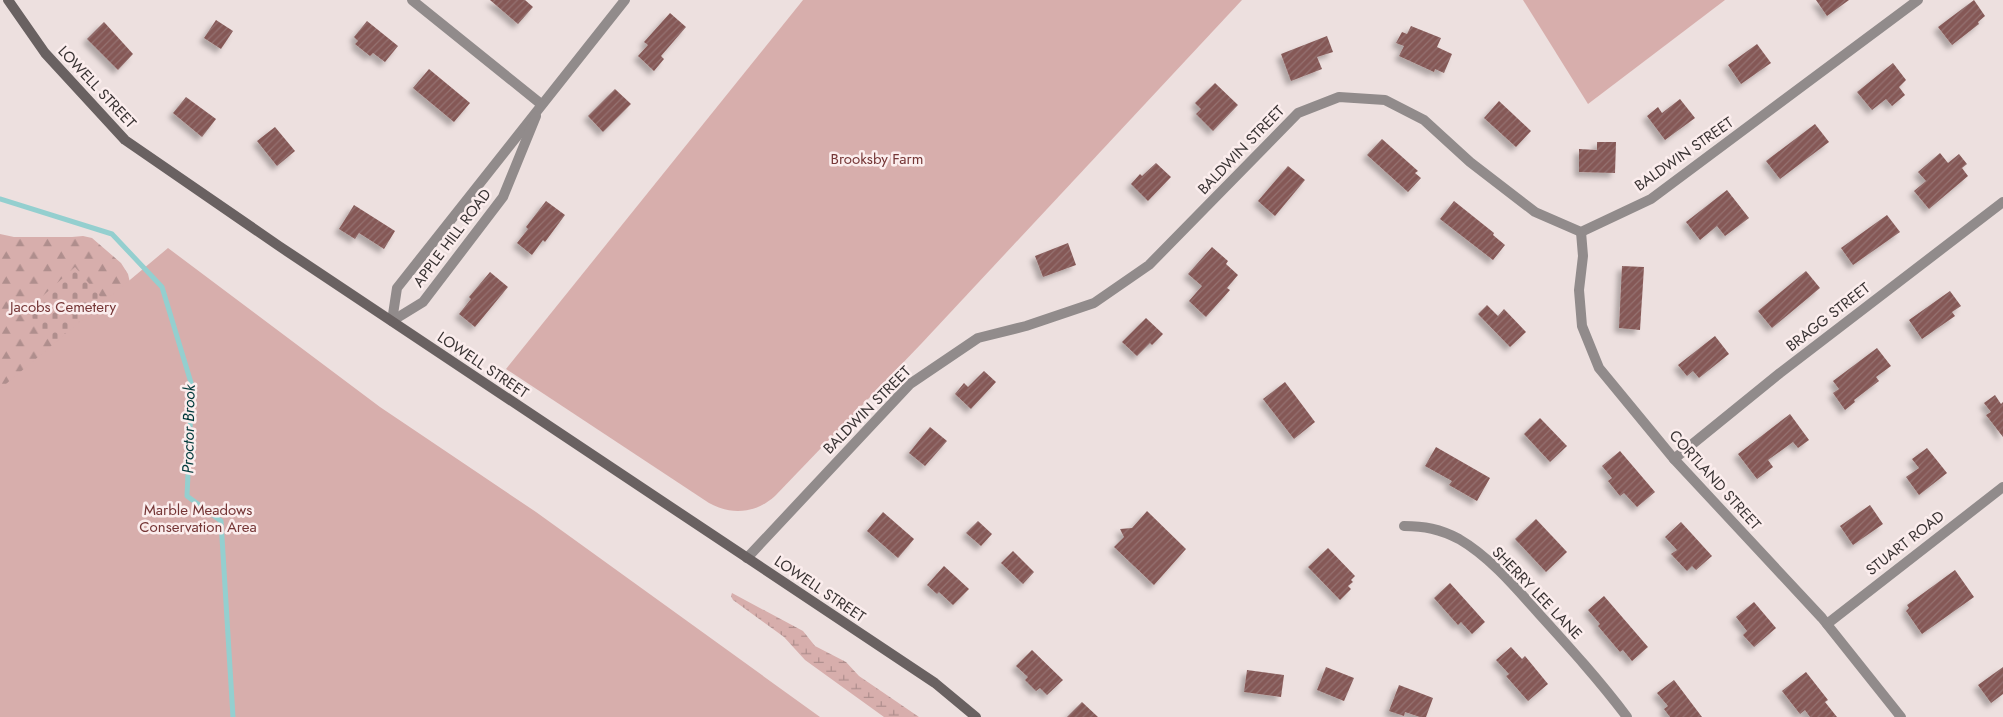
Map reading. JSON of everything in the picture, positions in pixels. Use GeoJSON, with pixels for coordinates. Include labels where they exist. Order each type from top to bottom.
{"type":"FeatureCollection","features":[{"type":"Feature","properties":{"kind":"main road","name":"LOWELL STREET"},"geometry":{"type":"LineString","coordinates":[[8,0],[44,54],[125,140],[392,322],[935,683],[976,717]]}},
{"type":"Feature","properties":{"kind":"street"},"geometry":{"type":"LineString","coordinates":[[412,0],[541,104]]}},
{"type":"Feature","properties":{"kind":"street","name":"APPLE HILL ROAD"},"geometry":{"type":"LineString","coordinates":[[392,322],[397,288],[624,0]]}},
{"type":"Feature","properties":{"kind":"street","name":"BALDWIN STREET"},"geometry":{"type":"LineString","coordinates":[[747,558],[910,384],[978,338],[1026,326],[1094,303],[1149,265],[1298,113],[1339,97],[1385,100],[1424,120],[1470,162],[1535,212],[1581,232],[1650,199],[1918,0]]}},
{"type":"Feature","properties":{"kind":"street","name":"APPLE HILL ROAD"},"geometry":{"type":"LineString","coordinates":[[392,322],[423,302],[503,197],[541,104]]}},
{"type":"Feature","properties":{"kind":"street","name":"BRAGG STREET"},"geometry":{"type":"LineString","coordinates":[[1674,459],[1788,368],[2003,202]]}},
{"type":"Feature","properties":{"kind":"street","name":"CORTLAND STREET"},"geometry":{"type":"LineString","coordinates":[[1581,232],[1583,256],[1578,290],[1582,326],[1599,368],[1674,459],[1827,624],[1901,717]]}},
{"type":"Feature","properties":{"kind":"street","name":"STUART ROAD"},"geometry":{"type":"LineString","coordinates":[[1827,624],[2003,486]]}},
{"type":"Feature","properties":{"kind":"street","name":"SHERRY LEE LANE"},"geometry":{"type":"LineString","coordinates":[[1404,526],[1424,526],[1443,532],[1461,540],[1493,565],[1522,594],[1578,657],[1627,717]]}},
{"type":"Feature","properties":{"kind":"green space","name":"Brooksby Farm"},"geometry":{"type":"Polygon","coordinates":[[[803,0],[1242,0],[921,344],[775,496],[768,502],[752,509],[744,511],[726,510],[709,503],[506,369],[803,0]]]}},
{"type":"Feature","properties":{"kind":"green space"},"geometry":{"type":"Polygon","coordinates":[[[1523,0],[1725,0],[1588,104],[1523,0]]]}},
{"type":"Feature","properties":{"kind":"green space"},"geometry":{"type":"Polygon","coordinates":[[[0,234],[14,237],[83,236],[92,238],[121,263],[128,274],[131,287],[0,717],[0,234]]]}},
{"type":"Feature","properties":{"kind":"green space","name":"Marble Meadows Conservation Area"},"geometry":{"type":"Polygon","coordinates":[[[168,248],[380,407],[536,512],[820,717],[0,717],[0,389],[168,248]]]}},
{"type":"Feature","properties":{"kind":"green space","name":"Jacobs Cemetery"},"geometry":{"type":"Polygon","coordinates":[[[75,267],[104,301],[53,343],[26,311],[75,267]]]}},
{"type":"Feature","properties":{"kind":"green space"},"geometry":{"type":"Polygon","coordinates":[[[732,593],[803,631],[815,646],[846,662],[859,676],[919,717],[884,717],[805,660],[784,637],[733,600],[732,593]]]}},
{"type":"Feature","properties":{"kind":"building"},"geometry":{"type":"Polygon","coordinates":[[[490,0],[525,0],[533,7],[518,24],[490,0]]]}},
{"type":"Feature","properties":{"kind":"building"},"geometry":{"type":"Polygon","coordinates":[[[1816,0],[1849,0],[1827,16],[1816,0]]]}},
{"type":"Feature","properties":{"kind":"building"},"geometry":{"type":"Polygon","coordinates":[[[1974,0],[1985,16],[1978,22],[1979,24],[1952,45],[1938,27],[1974,0]]]}},
{"type":"Feature","properties":{"kind":"building"},"geometry":{"type":"Polygon","coordinates":[[[670,13],[686,27],[661,56],[664,59],[654,71],[638,56],[648,45],[644,42],[670,13]]]}},
{"type":"Feature","properties":{"kind":"building"},"geometry":{"type":"Polygon","coordinates":[[[216,20],[233,31],[221,49],[204,38],[216,20]]]}},
{"type":"Feature","properties":{"kind":"building"},"geometry":{"type":"Polygon","coordinates":[[[367,21],[398,46],[385,62],[373,53],[370,56],[355,44],[358,41],[354,37],[367,21]]]}},
{"type":"Feature","properties":{"kind":"building"},"geometry":{"type":"Polygon","coordinates":[[[104,22],[133,54],[118,70],[87,39],[104,22]]]}},
{"type":"Feature","properties":{"kind":"building"},"geometry":{"type":"Polygon","coordinates":[[[1411,26],[1441,38],[1437,47],[1452,54],[1444,73],[1435,69],[1434,72],[1399,56],[1404,46],[1396,43],[1402,32],[1407,34],[1411,26]]]}},
{"type":"Feature","properties":{"kind":"building"},"geometry":{"type":"Polygon","coordinates":[[[1327,36],[1333,52],[1317,57],[1322,69],[1291,81],[1281,54],[1327,36]]]}},
{"type":"Feature","properties":{"kind":"building"},"geometry":{"type":"Polygon","coordinates":[[[1757,44],[1771,63],[1741,84],[1728,65],[1757,44]]]}},
{"type":"Feature","properties":{"kind":"building"},"geometry":{"type":"Polygon","coordinates":[[[1893,63],[1906,80],[1899,87],[1905,95],[1892,106],[1886,99],[1872,110],[1857,92],[1893,63]]]}},
{"type":"Feature","properties":{"kind":"building"},"geometry":{"type":"Polygon","coordinates":[[[429,69],[470,103],[454,122],[413,88],[429,69]]]}},
{"type":"Feature","properties":{"kind":"building"},"geometry":{"type":"Polygon","coordinates":[[[1215,83],[1238,105],[1213,131],[1196,114],[1201,109],[1195,103],[1215,83]]]}},
{"type":"Feature","properties":{"kind":"building"},"geometry":{"type":"Polygon","coordinates":[[[615,89],[631,104],[603,132],[588,116],[615,89]]]}},
{"type":"Feature","properties":{"kind":"building"},"geometry":{"type":"Polygon","coordinates":[[[186,97],[216,119],[202,137],[173,113],[186,97]]]}},
{"type":"Feature","properties":{"kind":"building"},"geometry":{"type":"Polygon","coordinates":[[[1680,99],[1695,118],[1665,140],[1647,116],[1658,107],[1662,113],[1680,99]]]}},
{"type":"Feature","properties":{"kind":"building"},"geometry":{"type":"Polygon","coordinates":[[[1499,101],[1531,131],[1516,147],[1484,118],[1499,101]]]}},
{"type":"Feature","properties":{"kind":"building"},"geometry":{"type":"Polygon","coordinates":[[[1815,124],[1829,142],[1780,179],[1766,161],[1815,124]]]}},
{"type":"Feature","properties":{"kind":"building"},"geometry":{"type":"Polygon","coordinates":[[[275,127],[295,151],[277,166],[257,141],[275,127]]]}},
{"type":"Feature","properties":{"kind":"building"},"geometry":{"type":"Polygon","coordinates":[[[1382,139],[1418,171],[1415,173],[1421,178],[1408,192],[1367,155],[1382,139]]]}},
{"type":"Feature","properties":{"kind":"building"},"geometry":{"type":"Polygon","coordinates":[[[1597,142],[1616,142],[1615,173],[1579,172],[1579,149],[1597,150],[1597,142]]]}},
{"type":"Feature","properties":{"kind":"building"},"geometry":{"type":"Polygon","coordinates":[[[1940,153],[1948,163],[1959,154],[1967,164],[1962,168],[1968,176],[1929,209],[1914,191],[1926,181],[1918,172],[1940,153]]]}},
{"type":"Feature","properties":{"kind":"building"},"geometry":{"type":"Polygon","coordinates":[[[1156,163],[1171,177],[1148,201],[1131,184],[1140,174],[1142,176],[1156,163]]]}},
{"type":"Feature","properties":{"kind":"building"},"geometry":{"type":"Polygon","coordinates":[[[1288,166],[1305,180],[1275,216],[1258,201],[1288,166]]]}},
{"type":"Feature","properties":{"kind":"building"},"geometry":{"type":"Polygon","coordinates":[[[1727,190],[1749,218],[1725,236],[1717,226],[1700,240],[1686,222],[1727,190]]]}},
{"type":"Feature","properties":{"kind":"building"},"geometry":{"type":"Polygon","coordinates":[[[546,201],[565,215],[545,242],[543,240],[532,255],[517,243],[528,229],[526,227],[546,201]]]}},
{"type":"Feature","properties":{"kind":"building"},"geometry":{"type":"Polygon","coordinates":[[[1454,201],[1494,233],[1493,235],[1505,245],[1493,260],[1440,219],[1454,201]]]}},
{"type":"Feature","properties":{"kind":"building"},"geometry":{"type":"Polygon","coordinates":[[[354,205],[395,231],[384,249],[359,233],[355,239],[339,229],[354,205]]]}},
{"type":"Feature","properties":{"kind":"building"},"geometry":{"type":"Polygon","coordinates":[[[1887,215],[1900,232],[1853,265],[1841,248],[1887,215]]]}},
{"type":"Feature","properties":{"kind":"building"},"geometry":{"type":"Polygon","coordinates":[[[1068,243],[1076,265],[1043,277],[1035,256],[1068,243]]]}},
{"type":"Feature","properties":{"kind":"building"},"geometry":{"type":"Polygon","coordinates":[[[1212,247],[1228,261],[1226,264],[1238,275],[1227,288],[1230,290],[1206,317],[1189,301],[1202,286],[1188,274],[1212,247]]]}},
{"type":"Feature","properties":{"kind":"building"},"geometry":{"type":"Polygon","coordinates":[[[1622,266],[1644,267],[1640,330],[1619,328],[1622,266]]]}},
{"type":"Feature","properties":{"kind":"building"},"geometry":{"type":"Polygon","coordinates":[[[1806,271],[1820,288],[1772,328],[1758,311],[1806,271]]]}},
{"type":"Feature","properties":{"kind":"building"},"geometry":{"type":"Polygon","coordinates":[[[490,272],[508,287],[475,327],[459,314],[471,299],[469,297],[490,272]]]}},
{"type":"Feature","properties":{"kind":"building"},"geometry":{"type":"Polygon","coordinates":[[[1950,291],[1961,306],[1952,312],[1955,316],[1922,339],[1909,320],[1950,291]]]}},
{"type":"Feature","properties":{"kind":"building"},"geometry":{"type":"Polygon","coordinates":[[[1487,305],[1498,316],[1504,309],[1526,332],[1510,347],[1478,314],[1487,305]]]}},
{"type":"Feature","properties":{"kind":"building"},"geometry":{"type":"Polygon","coordinates":[[[1146,318],[1163,334],[1152,345],[1150,343],[1137,356],[1122,342],[1146,318]]]}},
{"type":"Feature","properties":{"kind":"building"},"geometry":{"type":"Polygon","coordinates":[[[1715,336],[1729,354],[1699,378],[1693,371],[1687,376],[1678,365],[1715,336]]]}},
{"type":"Feature","properties":{"kind":"building"},"geometry":{"type":"Polygon","coordinates":[[[1877,348],[1891,366],[1876,377],[1879,381],[1854,400],[1855,402],[1845,410],[1833,393],[1839,389],[1833,381],[1877,348]]]}},
{"type":"Feature","properties":{"kind":"building"},"geometry":{"type":"Polygon","coordinates":[[[984,371],[996,382],[971,409],[955,394],[964,383],[968,387],[984,371]]]}},
{"type":"Feature","properties":{"kind":"building"},"geometry":{"type":"Polygon","coordinates":[[[1285,382],[1315,422],[1294,439],[1263,399],[1285,382]]]}},
{"type":"Feature","properties":{"kind":"building"},"geometry":{"type":"Polygon","coordinates":[[[1995,395],[2001,404],[2003,402],[2003,437],[1986,415],[1991,412],[1984,403],[1995,395]]]}},
{"type":"Feature","properties":{"kind":"building"},"geometry":{"type":"Polygon","coordinates":[[[1790,414],[1809,440],[1798,448],[1793,442],[1768,460],[1773,467],[1757,479],[1738,454],[1790,414]]]}},
{"type":"Feature","properties":{"kind":"building"},"geometry":{"type":"Polygon","coordinates":[[[1540,418],[1567,446],[1550,462],[1524,434],[1540,418]]]}},
{"type":"Feature","properties":{"kind":"building"},"geometry":{"type":"Polygon","coordinates":[[[930,427],[947,441],[925,466],[909,453],[930,427]]]}},
{"type":"Feature","properties":{"kind":"building"},"geometry":{"type":"Polygon","coordinates":[[[1436,447],[1490,478],[1477,501],[1449,485],[1452,481],[1425,466],[1436,447]]]}},
{"type":"Feature","properties":{"kind":"building"},"geometry":{"type":"Polygon","coordinates":[[[1927,448],[1947,473],[1919,495],[1906,477],[1919,468],[1912,459],[1927,448]]]}},
{"type":"Feature","properties":{"kind":"building"},"geometry":{"type":"Polygon","coordinates":[[[1620,451],[1655,492],[1637,507],[1624,493],[1620,496],[1608,481],[1612,478],[1602,466],[1620,451]]]}},
{"type":"Feature","properties":{"kind":"building"},"geometry":{"type":"Polygon","coordinates":[[[1870,505],[1883,524],[1853,545],[1840,526],[1870,505]]]}},
{"type":"Feature","properties":{"kind":"building"},"geometry":{"type":"Polygon","coordinates":[[[1147,511],[1186,549],[1154,585],[1114,547],[1124,537],[1120,529],[1132,528],[1147,511]]]}},
{"type":"Feature","properties":{"kind":"building"},"geometry":{"type":"Polygon","coordinates":[[[883,512],[914,539],[898,558],[867,531],[883,512]]]}},
{"type":"Feature","properties":{"kind":"building"},"geometry":{"type":"Polygon","coordinates":[[[1536,519],[1567,552],[1546,572],[1515,539],[1536,519]]]}},
{"type":"Feature","properties":{"kind":"building"},"geometry":{"type":"Polygon","coordinates":[[[978,521],[992,534],[981,546],[966,533],[978,521]]]}},
{"type":"Feature","properties":{"kind":"building"},"geometry":{"type":"Polygon","coordinates":[[[1681,522],[1712,556],[1696,570],[1692,566],[1687,571],[1671,554],[1677,550],[1665,537],[1681,522]]]}},
{"type":"Feature","properties":{"kind":"building"},"geometry":{"type":"Polygon","coordinates":[[[1328,548],[1355,576],[1351,580],[1353,582],[1348,586],[1351,589],[1340,600],[1308,567],[1328,548]]]}},
{"type":"Feature","properties":{"kind":"building"},"geometry":{"type":"Polygon","coordinates":[[[1013,551],[1034,572],[1023,584],[1001,563],[1013,551]]]}},
{"type":"Feature","properties":{"kind":"building"},"geometry":{"type":"Polygon","coordinates":[[[944,566],[969,589],[953,605],[939,592],[937,594],[927,585],[944,566]]]}},
{"type":"Feature","properties":{"kind":"building"},"geometry":{"type":"Polygon","coordinates":[[[1955,570],[1974,597],[1922,634],[1906,611],[1909,608],[1907,605],[1955,570]]]}},
{"type":"Feature","properties":{"kind":"building"},"geometry":{"type":"Polygon","coordinates":[[[1450,583],[1485,622],[1472,634],[1461,622],[1458,625],[1434,598],[1450,583]]]}},
{"type":"Feature","properties":{"kind":"building"},"geometry":{"type":"Polygon","coordinates":[[[1604,596],[1648,647],[1632,661],[1623,650],[1620,652],[1598,626],[1600,624],[1588,610],[1604,596]]]}},
{"type":"Feature","properties":{"kind":"building"},"geometry":{"type":"Polygon","coordinates":[[[1754,602],[1776,628],[1754,647],[1743,635],[1747,631],[1736,617],[1754,602]]]}},
{"type":"Feature","properties":{"kind":"building"},"geometry":{"type":"Polygon","coordinates":[[[1511,647],[1522,659],[1525,656],[1548,684],[1528,701],[1506,676],[1509,674],[1496,660],[1511,647]]]}},
{"type":"Feature","properties":{"kind":"building"},"geometry":{"type":"Polygon","coordinates":[[[1032,650],[1063,680],[1047,695],[1040,688],[1036,691],[1025,680],[1028,677],[1016,666],[1032,650]]]}},
{"type":"Feature","properties":{"kind":"building"},"geometry":{"type":"Polygon","coordinates":[[[1326,667],[1354,678],[1344,701],[1317,690],[1326,667]]]}},
{"type":"Feature","properties":{"kind":"building"},"geometry":{"type":"Polygon","coordinates":[[[2003,667],[2003,694],[1991,703],[1978,685],[2003,667]]]}},
{"type":"Feature","properties":{"kind":"building"},"geometry":{"type":"Polygon","coordinates":[[[1247,670],[1284,675],[1281,697],[1244,692],[1247,670]]]}},
{"type":"Feature","properties":{"kind":"building"},"geometry":{"type":"Polygon","coordinates":[[[1806,672],[1828,700],[1825,702],[1837,717],[1810,717],[1805,710],[1800,714],[1782,691],[1806,672]]]}},
{"type":"Feature","properties":{"kind":"building"},"geometry":{"type":"Polygon","coordinates":[[[1674,680],[1702,717],[1670,717],[1664,709],[1668,706],[1657,693],[1674,680]]]}},
{"type":"Feature","properties":{"kind":"building"},"geometry":{"type":"Polygon","coordinates":[[[1399,685],[1433,698],[1426,717],[1405,712],[1404,716],[1389,711],[1399,685]]]}},
{"type":"Feature","properties":{"kind":"building"},"geometry":{"type":"Polygon","coordinates":[[[1082,702],[1098,717],[1067,717],[1082,702]]]}},
{"type":"Feature","properties":{"kind":"waterway","name":"Proctor Brook"},"geometry":{"type":"LineString","coordinates":[[0,199],[112,234],[162,287],[192,386],[187,496],[221,521],[233,717]]}}]}
